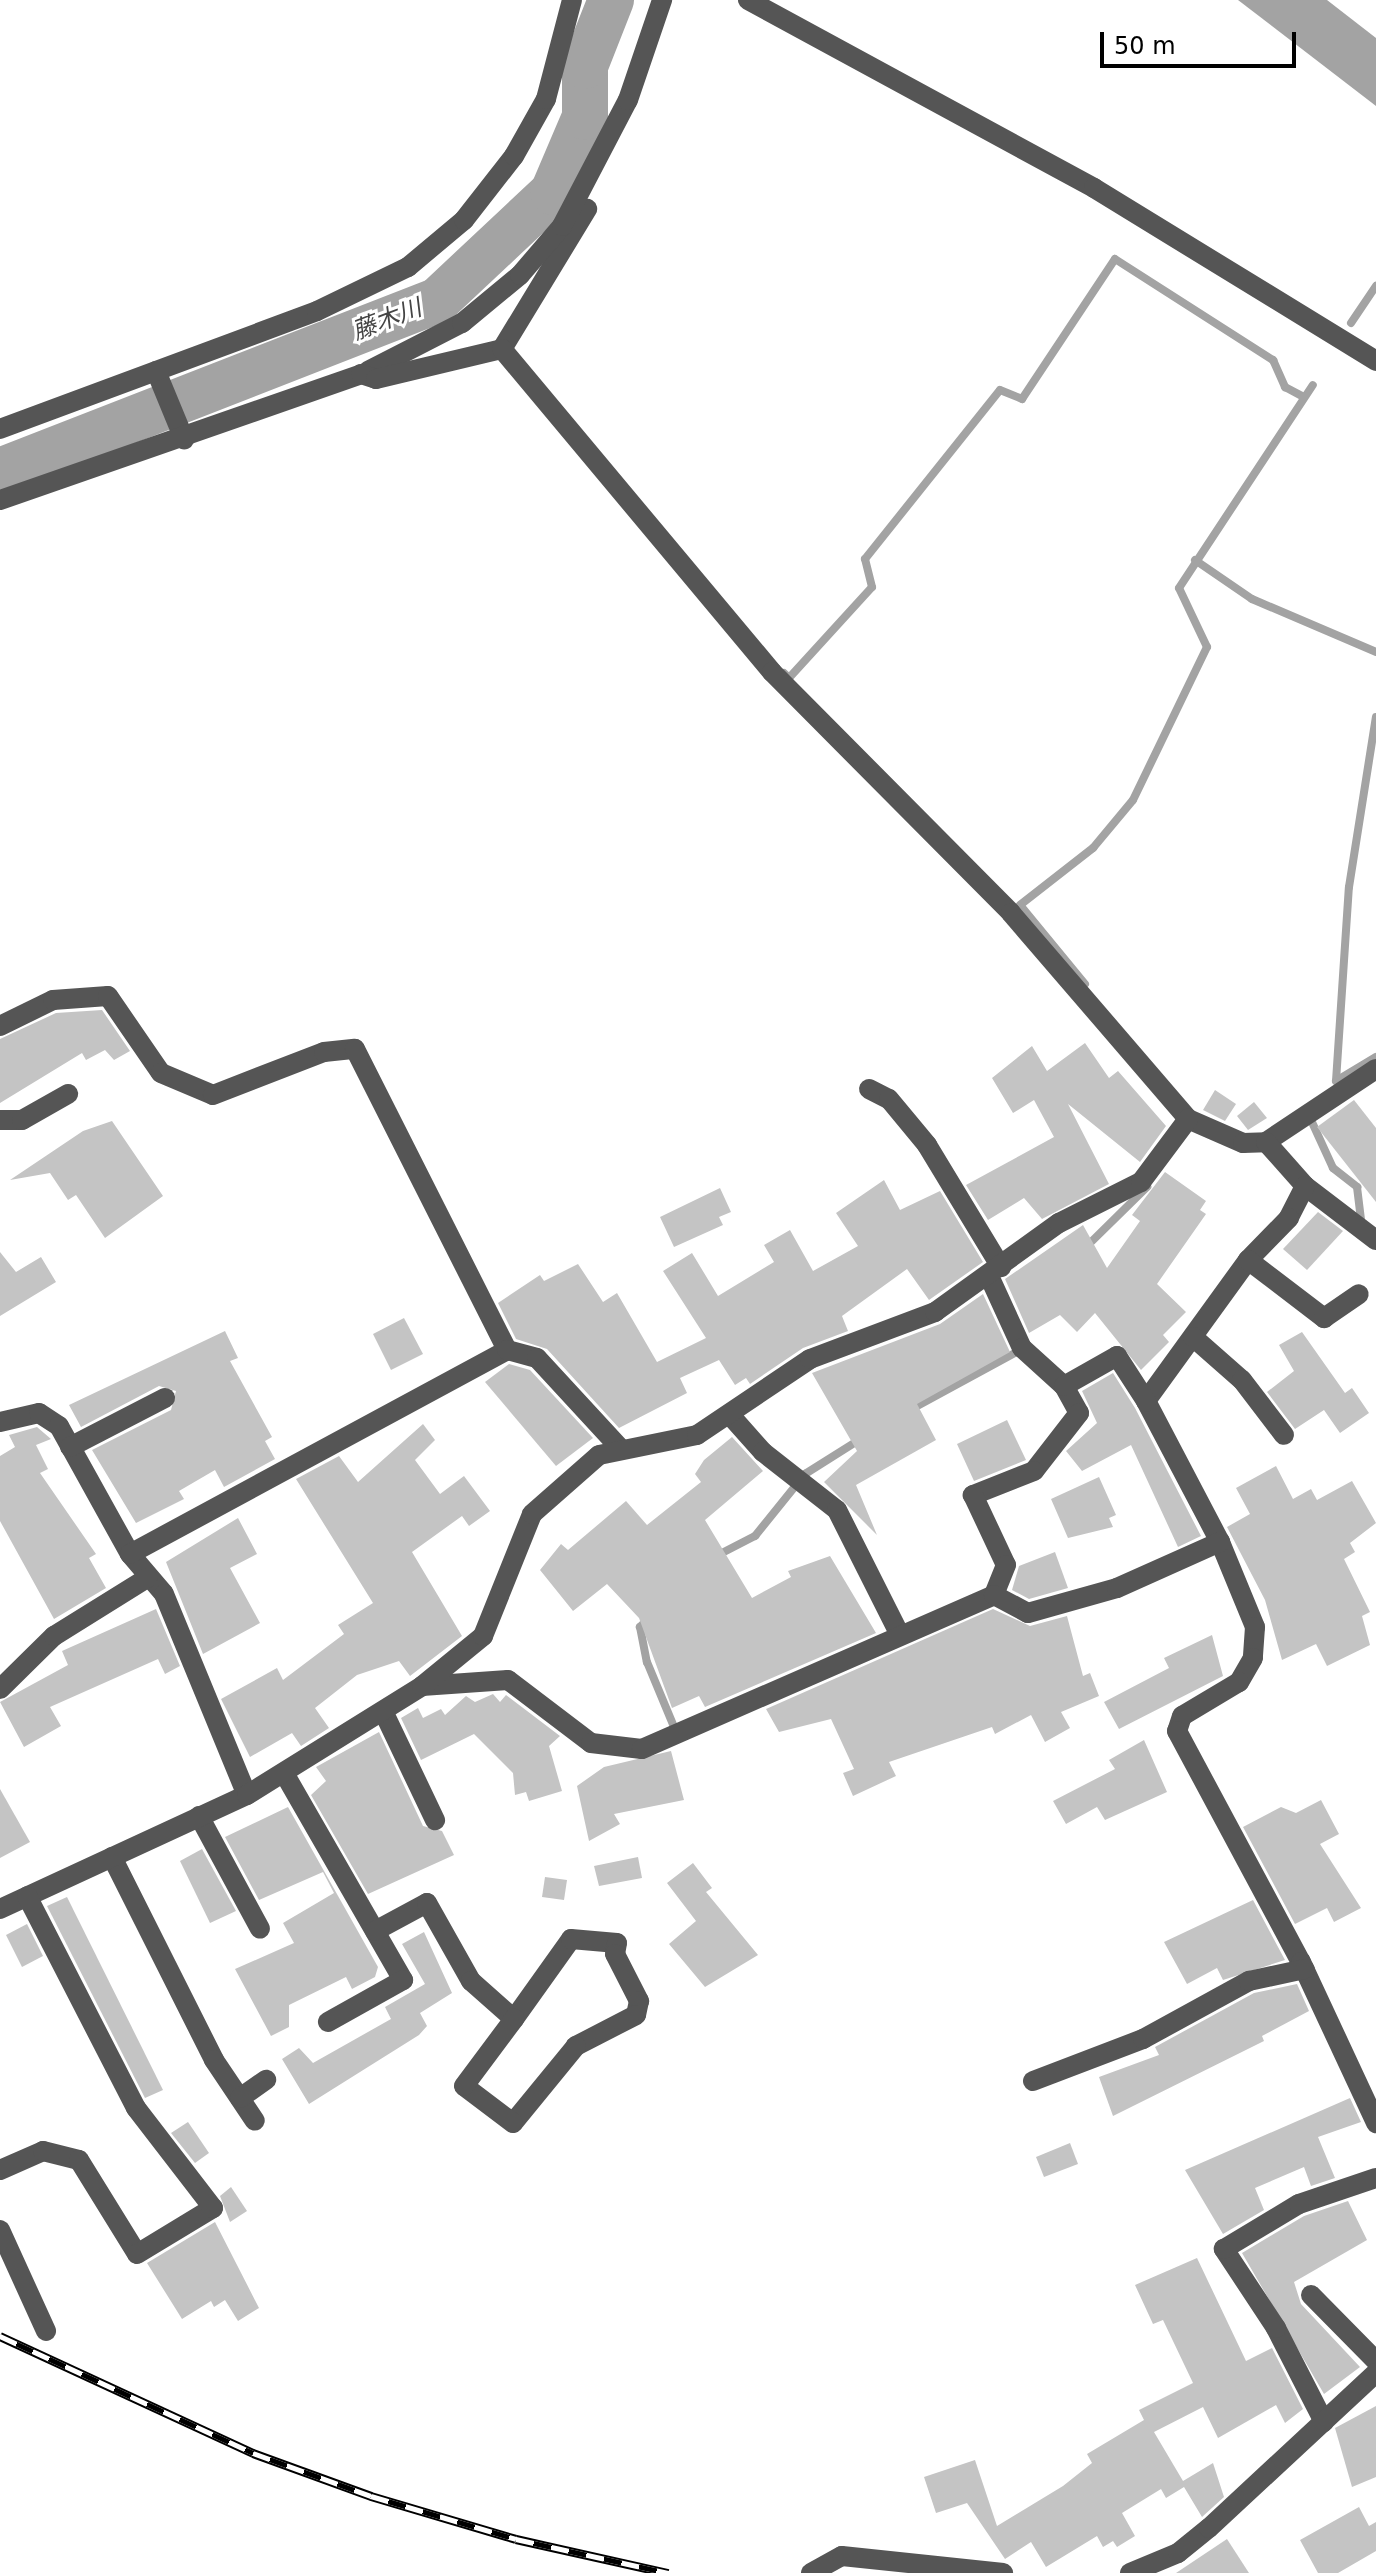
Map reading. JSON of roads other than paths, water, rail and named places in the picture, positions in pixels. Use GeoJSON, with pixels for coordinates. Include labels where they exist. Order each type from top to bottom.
{"type":"FeatureCollection","features":[{"type":"Feature","properties":{"kind":"street"},"geometry":{"type":"LineString","coordinates":[[0,429],[317,311],[408,267],[464,220],[546,99],[572,0]]}},
{"type":"Feature","properties":{"kind":"street"},"geometry":{"type":"LineString","coordinates":[[0,500],[184,439],[361,374],[462,323],[520,275],[592,178],[662,0]]}},
{"type":"Feature","properties":{"kind":"street"},"geometry":{"type":"LineString","coordinates":[[748,0],[1094,188],[1376,361]]}},
{"type":"Feature","properties":{"kind":"street"},"geometry":{"type":"LineString","coordinates":[[361,374],[376,379],[502,349],[589,205],[592,178]]}},
{"type":"Feature","properties":{"kind":"street"},"geometry":{"type":"LineString","coordinates":[[502,349],[772,672],[1011,913],[1188,1119],[1243,1143],[1266,1142],[1376,1069]]}},
{"type":"Feature","properties":{"kind":"street"},"geometry":{"type":"LineString","coordinates":[[156,371],[184,439]]}},
{"type":"Feature","properties":{"kind":"street"},"geometry":{"type":"LineString","coordinates":[[0,1026],[53,1000],[108,996],[161,1073],[213,1095],[324,1052],[355,1049],[507,1350]]}},
{"type":"Feature","properties":{"kind":"street"},"geometry":{"type":"LineString","coordinates":[[422,1686],[508,1680],[591,1743],[642,1749],[994,1595],[1006,1565],[973,1495],[1034,1471],[1049,1456],[1079,1413],[1064,1386],[1022,1348],[995,1271],[927,1145],[889,1099],[869,1089]]}},
{"type":"Feature","properties":{"kind":"street"},"geometry":{"type":"LineString","coordinates":[[0,1120],[22,1120],[68,1094]]}},
{"type":"Feature","properties":{"kind":"street"},"geometry":{"type":"LineString","coordinates":[[0,1909],[247,1795],[422,1686],[483,1636],[519,1539],[540,1506],[599,1455],[619,1447],[697,1435],[810,1359],[935,1312],[1076,1212],[1141,1182],[1188,1119]]}},
{"type":"Feature","properties":{"kind":"street"},"geometry":{"type":"LineString","coordinates":[[1266,1142],[1305,1186],[1376,1240]]}},
{"type":"Feature","properties":{"kind":"street"},"geometry":{"type":"LineString","coordinates":[[1146,1401],[1248,1260],[1289,1218],[1305,1186]]}},
{"type":"Feature","properties":{"kind":"street"},"geometry":{"type":"LineString","coordinates":[[1248,1260],[1324,1318],[1359,1294]]}},
{"type":"Feature","properties":{"kind":"street"},"geometry":{"type":"LineString","coordinates":[[1193,1337],[1242,1380],[1284,1435]]}},
{"type":"Feature","properties":{"kind":"street"},"geometry":{"type":"LineString","coordinates":[[130,1554],[507,1350],[537,1358],[619,1447]]}},
{"type":"Feature","properties":{"kind":"street"},"geometry":{"type":"LineString","coordinates":[[1064,1386],[1117,1356],[1146,1401],[1220,1542],[1251,1611],[1253,1658],[1239,1682],[1182,1716],[1177,1731],[1305,1969],[1376,2123]]}},
{"type":"Feature","properties":{"kind":"street"},"geometry":{"type":"LineString","coordinates":[[70,1447],[165,1398]]}},
{"type":"Feature","properties":{"kind":"street"},"geometry":{"type":"LineString","coordinates":[[1,1415],[50,1417],[70,1447],[130,1554],[147,1578],[164,1594],[247,1795]]}},
{"type":"Feature","properties":{"kind":"street"},"geometry":{"type":"LineString","coordinates":[[730,1415],[837,1510],[900,1635]]}},
{"type":"Feature","properties":{"kind":"street"},"geometry":{"type":"LineString","coordinates":[[994,1595],[1028,1613],[1117,1588],[1220,1542]]}},
{"type":"Feature","properties":{"kind":"street"},"geometry":{"type":"LineString","coordinates":[[0,1689],[54,1636],[147,1578]]}},
{"type":"Feature","properties":{"kind":"street"},"geometry":{"type":"LineString","coordinates":[[383,1711],[435,1820]]}},
{"type":"Feature","properties":{"kind":"street"},"geometry":{"type":"LineString","coordinates":[[284,1773],[403,1980],[328,2022]]}},
{"type":"Feature","properties":{"kind":"street"},"geometry":{"type":"LineString","coordinates":[[199,1816],[260,1929]]}},
{"type":"Feature","properties":{"kind":"street"},"geometry":{"type":"LineString","coordinates":[[112,1857],[214,2060],[255,2121]]}},
{"type":"Feature","properties":{"kind":"street"},"geometry":{"type":"LineString","coordinates":[[0,2170],[43,2151],[79,2160],[137,2254],[213,2208],[136,2108],[27,1896]]}},
{"type":"Feature","properties":{"kind":"street"},"geometry":{"type":"LineString","coordinates":[[375,1931],[427,1903],[471,1981],[514,2019]]}},
{"type":"Feature","properties":{"kind":"street"},"geometry":{"type":"LineString","coordinates":[[571,1939],[617,1943],[615,1954],[639,2001],[636,2015],[576,2046],[513,2123],[464,2086],[514,2019],[571,1939]]}},
{"type":"Feature","properties":{"kind":"street"},"geometry":{"type":"LineString","coordinates":[[1033,2081],[1143,2039],[1249,1981],[1305,1969]]}},
{"type":"Feature","properties":{"kind":"street"},"geometry":{"type":"LineString","coordinates":[[240,2098],[266,2080]]}},
{"type":"Feature","properties":{"kind":"street"},"geometry":{"type":"LineString","coordinates":[[1324,2422],[1276,2328],[1224,2249],[1299,2204],[1376,2178]]}},
{"type":"Feature","properties":{"kind":"street"},"geometry":{"type":"LineString","coordinates":[[0,2230],[46,2331]]}},
{"type":"Feature","properties":{"kind":"street"},"geometry":{"type":"LineString","coordinates":[[1311,2295],[1376,2361]]}},
{"type":"Feature","properties":{"kind":"street"},"geometry":{"type":"LineString","coordinates":[[1130,2573],[1178,2553],[1376,2373]]}},
{"type":"Feature","properties":{"kind":"street"},"geometry":{"type":"LineString","coordinates":[[811,2573],[842,2556],[1003,2573]]}},
{"type":"Feature","properties":{"kind":"waterway","name":"藤木川"},"geometry":{"type":"LineString","coordinates":[[0,471],[437,301],[553,192],[585,117],[585,66],[611,0]]}},
{"type":"Feature","properties":{"kind":"waterway"},"geometry":{"type":"LineString","coordinates":[[784,673],[789,678],[872,587],[865,559],[1000,390],[1022,399],[1115,259],[1273,360],[1285,387],[1304,397]]}},
{"type":"Feature","properties":{"kind":"waterway"},"geometry":{"type":"LineString","coordinates":[[1351,323],[1376,286]]}},
{"type":"Feature","properties":{"kind":"waterway"},"geometry":{"type":"LineString","coordinates":[[1085,984],[1020,905],[1093,848],[1133,800],[1207,647],[1179,588],[1313,385]]}},
{"type":"Feature","properties":{"kind":"waterway"},"geometry":{"type":"LineString","coordinates":[[1195,560],[1252,599],[1376,652]]}},
{"type":"Feature","properties":{"kind":"waterway"},"geometry":{"type":"LineString","coordinates":[[1336,1081],[1349,887],[1376,717]]}},
{"type":"Feature","properties":{"kind":"waterway"},"geometry":{"type":"LineString","coordinates":[[1336,1081],[1376,1057]]}},
{"type":"Feature","properties":{"kind":"waterway"},"geometry":{"type":"LineString","coordinates":[[1311,1120],[1333,1168],[1357,1187],[1361,1219]]}},
{"type":"Feature","properties":{"kind":"waterway"},"geometry":{"type":"LineString","coordinates":[[1086,1247],[1147,1187]]}},
{"type":"Feature","properties":{"kind":"waterway"},"geometry":{"type":"LineString","coordinates":[[908,1411],[1015,1353]]}},
{"type":"Feature","properties":{"kind":"waterway"},"geometry":{"type":"LineString","coordinates":[[718,1555],[755,1536],[805,1474],[859,1440]]}},
{"type":"Feature","properties":{"kind":"waterway"},"geometry":{"type":"LineString","coordinates":[[649,1618],[640,1627],[647,1662],[674,1727]]}},
{"type":"Feature","properties":{"kind":"railway"},"geometry":{"type":"LineString","coordinates":[[0,2336],[253,2453],[371,2496],[516,2539],[668,2573]]}}]}
